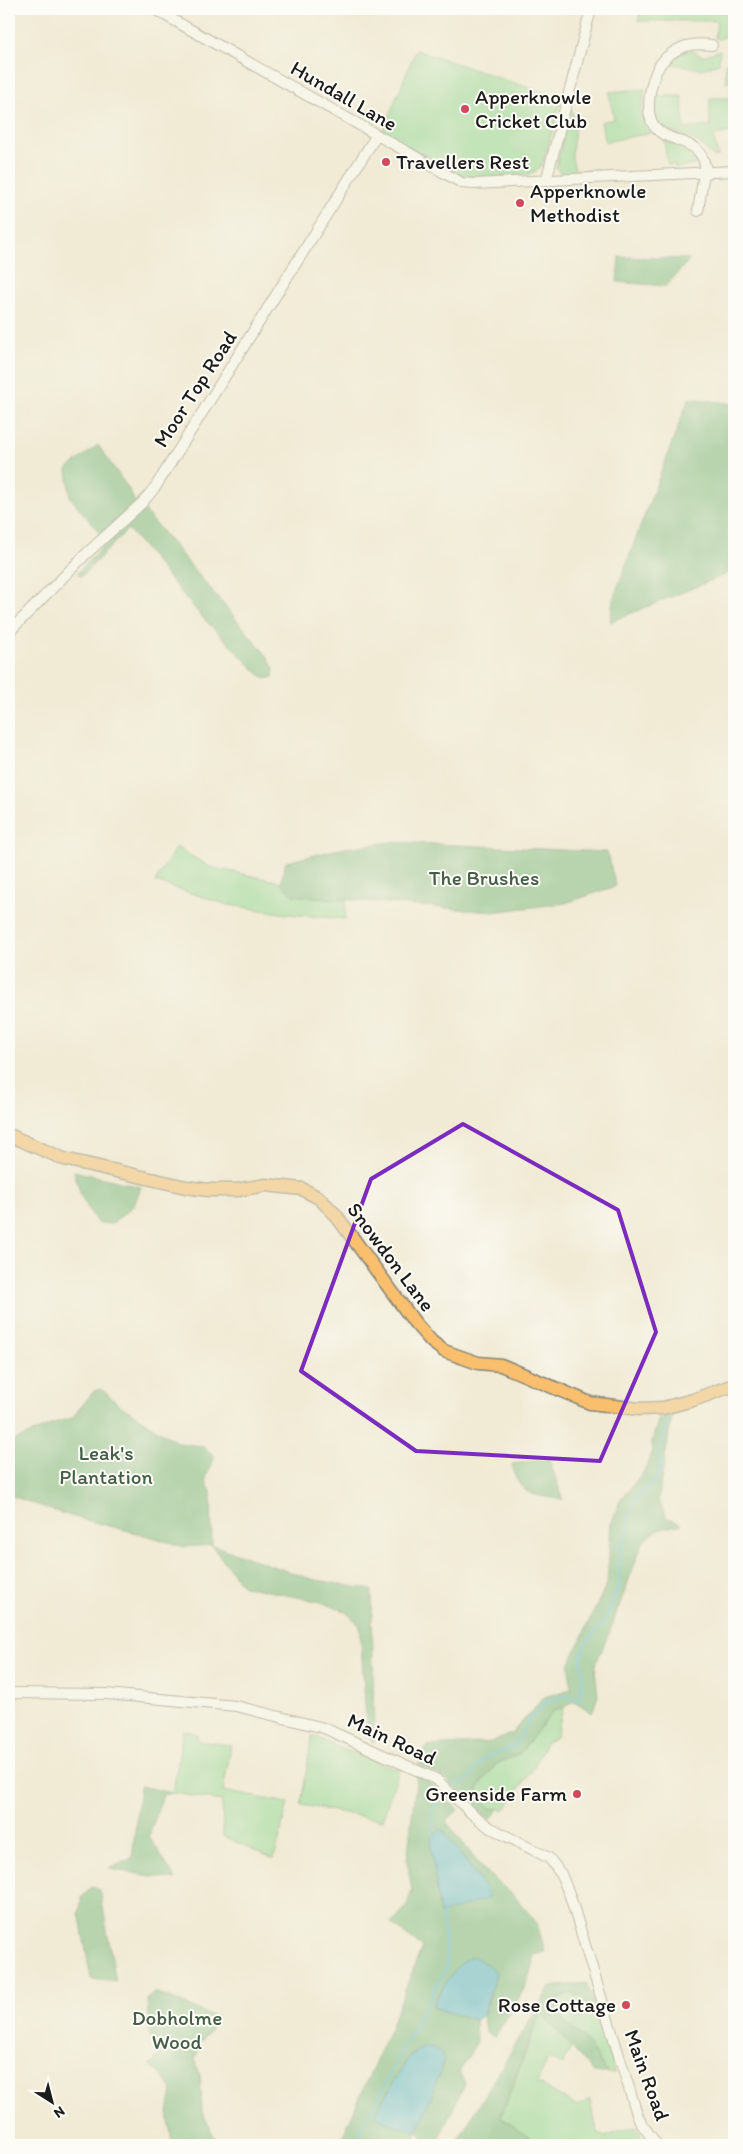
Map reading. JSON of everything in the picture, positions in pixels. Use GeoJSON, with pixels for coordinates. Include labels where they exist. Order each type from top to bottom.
{"type":"FeatureCollection","features":[{"type":"Feature","properties":{"kind":"main road","name":"Snowdon Lane"},"geometry":{"type":"LineString","coordinates":[[9,1135],[64,1159],[186,1187],[209,1190],[237,1190],[266,1185],[302,1189],[318,1198],[335,1214],[415,1323],[432,1342],[444,1351],[478,1363],[500,1365],[590,1403],[639,1409],[663,1408],[693,1400],[734,1385]]}},
{"type":"Feature","properties":{"kind":"street","name":"Hundall Lane"},"geometry":{"type":"LineString","coordinates":[[154,9],[462,183],[734,172]]}},
{"type":"Feature","properties":{"kind":"street"},"geometry":{"type":"LineString","coordinates":[[546,181],[591,9]]}},
{"type":"Feature","properties":{"kind":"street"},"geometry":{"type":"LineString","coordinates":[[698,211],[706,161],[699,151],[691,145],[657,131],[653,126],[648,110],[653,79],[660,64],[667,56],[678,49],[696,43],[707,47]]}},
{"type":"Feature","properties":{"kind":"street","name":"Moor Top Road"},"geometry":{"type":"LineString","coordinates":[[9,632],[86,554],[142,503],[156,486],[376,136]]}},
{"type":"Feature","properties":{"kind":"street","name":"Main Road"},"geometry":{"type":"LineString","coordinates":[[9,1693],[106,1694],[236,1706],[324,1728],[410,1767],[446,1788],[471,1813],[489,1827],[543,1853],[562,1874],[637,2114],[649,2136],[657,2145]]}},
{"type":"Feature","properties":{"kind":"highlighted area"},"geometry":{"type":"Polygon","coordinates":[[[463,1124],[618,1210],[656,1332],[600,1461],[416,1451],[301,1371],[371,1179],[463,1124]]]}},
{"type":"Feature","properties":{"kind":"green space"},"geometry":{"type":"Polygon","coordinates":[[[690,9],[734,9],[734,34],[719,39],[715,38],[717,21],[638,21],[640,12],[690,11],[690,9]]]}},
{"type":"Feature","properties":{"kind":"green space","name":"Apperknowle Cricket Club"},"geometry":{"type":"Polygon","coordinates":[[[416,50],[562,99],[543,163],[536,171],[523,176],[465,177],[382,133],[416,50]]]}},
{"type":"Feature","properties":{"kind":"green space"},"geometry":{"type":"Polygon","coordinates":[[[690,50],[703,56],[720,50],[719,63],[702,69],[668,63],[690,50]]]}},
{"type":"Feature","properties":{"kind":"green space"},"geometry":{"type":"Polygon","coordinates":[[[725,63],[734,63],[734,131],[713,136],[718,156],[713,157],[695,141],[668,130],[658,123],[655,117],[654,96],[682,96],[684,129],[710,126],[710,98],[731,98],[731,82],[726,83],[725,63]]]}},
{"type":"Feature","properties":{"kind":"green space"},"geometry":{"type":"Polygon","coordinates":[[[645,89],[641,113],[650,133],[605,142],[601,122],[614,119],[609,92],[645,89]]]}},
{"type":"Feature","properties":{"kind":"green space"},"geometry":{"type":"Polygon","coordinates":[[[570,108],[574,115],[575,123],[572,157],[577,172],[597,169],[600,173],[564,174],[559,172],[556,167],[570,108]]]}},
{"type":"Feature","properties":{"kind":"green space"},"geometry":{"type":"Polygon","coordinates":[[[664,141],[692,150],[698,158],[697,163],[675,168],[674,164],[668,165],[664,141]]]}},
{"type":"Feature","properties":{"kind":"green space"},"geometry":{"type":"Polygon","coordinates":[[[619,257],[690,259],[666,286],[617,282],[619,257]]]}},
{"type":"Feature","properties":{"kind":"green space"},"geometry":{"type":"Polygon","coordinates":[[[689,398],[734,404],[734,571],[610,622],[613,599],[689,398]]]}},
{"type":"Feature","properties":{"kind":"green space"},"geometry":{"type":"Polygon","coordinates":[[[98,445],[130,491],[140,515],[143,509],[268,657],[274,669],[273,677],[265,679],[202,617],[128,529],[81,577],[77,573],[107,542],[70,497],[67,469],[98,445]]]}},
{"type":"Feature","properties":{"kind":"green space","name":"The Brushes"},"geometry":{"type":"Polygon","coordinates":[[[392,842],[607,852],[616,886],[566,903],[492,912],[293,895],[281,882],[286,862],[339,849],[392,842]]]}},
{"type":"Feature","properties":{"kind":"green space"},"geometry":{"type":"Polygon","coordinates":[[[176,847],[210,867],[281,882],[293,895],[346,899],[345,919],[287,914],[229,905],[155,882],[176,847]]]}},
{"type":"Feature","properties":{"kind":"green space"},"geometry":{"type":"Polygon","coordinates":[[[74,1171],[141,1187],[134,1205],[112,1224],[97,1223],[81,1196],[74,1171]]]}},
{"type":"Feature","properties":{"kind":"green space","name":"Leak's Plantation"},"geometry":{"type":"Polygon","coordinates":[[[101,1389],[118,1404],[178,1443],[201,1446],[214,1455],[206,1480],[211,1491],[212,1545],[311,1579],[372,1590],[374,1743],[367,1736],[360,1626],[346,1612],[321,1602],[243,1586],[211,1545],[183,1547],[156,1538],[70,1516],[9,1495],[9,1443],[57,1422],[72,1418],[94,1391],[101,1389]]]}},
{"type":"Feature","properties":{"kind":"green space"},"geometry":{"type":"Polygon","coordinates":[[[672,1416],[658,1500],[667,1518],[682,1524],[657,1530],[643,1542],[595,1666],[598,1696],[592,1713],[574,1701],[563,1708],[553,1711],[520,1753],[496,1764],[480,1785],[477,1793],[490,1808],[499,1809],[490,1820],[445,1778],[418,1765],[427,1746],[493,1742],[512,1733],[544,1697],[571,1689],[569,1664],[607,1584],[611,1524],[620,1501],[644,1471],[652,1451],[652,1440],[659,1418],[672,1416]]]}},
{"type":"Feature","properties":{"kind":"green space"},"geometry":{"type":"Polygon","coordinates":[[[549,1459],[563,1500],[529,1493],[523,1489],[515,1475],[512,1464],[549,1459]]]}},
{"type":"Feature","properties":{"kind":"green space"},"geometry":{"type":"Polygon","coordinates":[[[563,1708],[556,1737],[545,1744],[534,1767],[505,1809],[490,1808],[477,1793],[480,1785],[496,1764],[520,1753],[553,1711],[563,1708]]]}},
{"type":"Feature","properties":{"kind":"green space"},"geometry":{"type":"Polygon","coordinates":[[[183,1730],[197,1734],[198,1741],[231,1745],[223,1791],[288,1803],[274,1859],[223,1836],[222,1801],[173,1793],[183,1730]]]}},
{"type":"Feature","properties":{"kind":"green space"},"geometry":{"type":"Polygon","coordinates":[[[312,1735],[337,1747],[399,1770],[382,1820],[301,1805],[312,1735]]]}},
{"type":"Feature","properties":{"kind":"green space"},"geometry":{"type":"Polygon","coordinates":[[[417,1774],[436,1787],[458,1810],[446,1821],[482,1868],[516,1898],[537,1923],[545,1952],[533,1955],[532,1966],[525,1987],[495,2037],[485,2032],[483,2015],[491,1994],[442,1988],[433,2004],[434,2008],[475,2020],[476,2043],[459,2072],[465,2083],[437,2143],[423,2139],[417,2130],[412,2145],[339,2145],[390,2028],[422,1947],[391,1924],[406,1907],[412,1891],[407,1860],[417,1774]]]}},
{"type":"Feature","properties":{"kind":"green space"},"geometry":{"type":"Polygon","coordinates":[[[140,1786],[173,1793],[163,1795],[149,1836],[176,1880],[109,1869],[132,1858],[140,1786]]]}},
{"type":"Feature","properties":{"kind":"green space"},"geometry":{"type":"Polygon","coordinates":[[[92,1887],[100,1890],[116,1982],[91,1979],[79,1913],[82,1897],[92,1887]]]}},
{"type":"Feature","properties":{"kind":"green space"},"geometry":{"type":"Polygon","coordinates":[[[587,1983],[598,2020],[589,2010],[583,1997],[570,1993],[559,1998],[557,2012],[566,2024],[582,2036],[608,2073],[594,2073],[540,2011],[501,2117],[538,2144],[551,2142],[551,2145],[455,2145],[550,1987],[587,1983]]]}},
{"type":"Feature","properties":{"kind":"green space","name":"Dobholme Wood"},"geometry":{"type":"Polygon","coordinates":[[[155,1992],[218,2018],[201,2043],[195,2058],[200,2075],[202,2111],[218,2145],[172,2145],[168,2112],[172,2091],[164,2076],[149,2066],[159,2056],[149,2033],[147,1999],[155,1992]]]}},
{"type":"Feature","properties":{"kind":"green space"},"geometry":{"type":"Polygon","coordinates":[[[570,1993],[583,1997],[589,2010],[599,2022],[615,2073],[608,2073],[582,2036],[566,2024],[557,2012],[559,1998],[570,1993]]]}},
{"type":"Feature","properties":{"kind":"green space"},"geometry":{"type":"Polygon","coordinates":[[[541,2011],[572,2046],[562,2065],[548,2058],[537,2083],[577,2106],[590,2099],[597,2131],[604,2137],[634,2127],[648,2145],[551,2145],[551,2142],[538,2144],[501,2117],[541,2011]]]}},
{"type":"Feature","properties":{"kind":"water"},"geometry":{"type":"Polygon","coordinates":[[[438,1830],[443,1830],[486,1889],[489,1898],[440,1914],[431,1847],[431,1838],[438,1830]]]}},
{"type":"Feature","properties":{"kind":"water"},"geometry":{"type":"Polygon","coordinates":[[[473,1956],[492,1968],[496,1973],[483,2015],[475,2020],[434,2008],[433,2004],[450,1976],[462,1963],[473,1956]]]}},
{"type":"Feature","properties":{"kind":"water"},"geometry":{"type":"Polygon","coordinates":[[[425,2047],[434,2048],[442,2055],[443,2063],[421,2124],[416,2130],[398,2127],[377,2117],[376,2111],[410,2055],[425,2047]]]}},
{"type":"Feature","properties":{"kind":"waterway"},"geometry":{"type":"LineString","coordinates":[[449,1786],[465,1783],[484,1759],[515,1746],[530,1718],[549,1700],[567,1696],[579,1700],[583,1676],[581,1657],[584,1646],[606,1619],[619,1585],[620,1546],[628,1533],[629,1514],[636,1498],[657,1478],[660,1468],[659,1452],[667,1423],[667,1416]]}},
{"type":"Feature","properties":{"kind":"waterway"},"geometry":{"type":"LineString","coordinates":[[434,1838],[432,1810],[445,1790]]}},
{"type":"Feature","properties":{"kind":"waterway"},"geometry":{"type":"LineString","coordinates":[[353,2145],[447,1965],[442,1911]]}},
{"type":"Feature","properties":{"kind":"place","name":"Apperknowle Cricket Club"},"geometry":{"type":"Point","coordinates":[465,109]}},
{"type":"Feature","properties":{"kind":"place","name":"Travellers Rest"},"geometry":{"type":"Point","coordinates":[386,162]}},
{"type":"Feature","properties":{"kind":"place","name":"Apperknowle Methodist"},"geometry":{"type":"Point","coordinates":[520,203]}},
{"type":"Feature","properties":{"kind":"place","name":"Greenside Farm"},"geometry":{"type":"Point","coordinates":[577,1794]}},
{"type":"Feature","properties":{"kind":"place","name":"Rose Cottage"},"geometry":{"type":"Point","coordinates":[626,2005]}}]}
